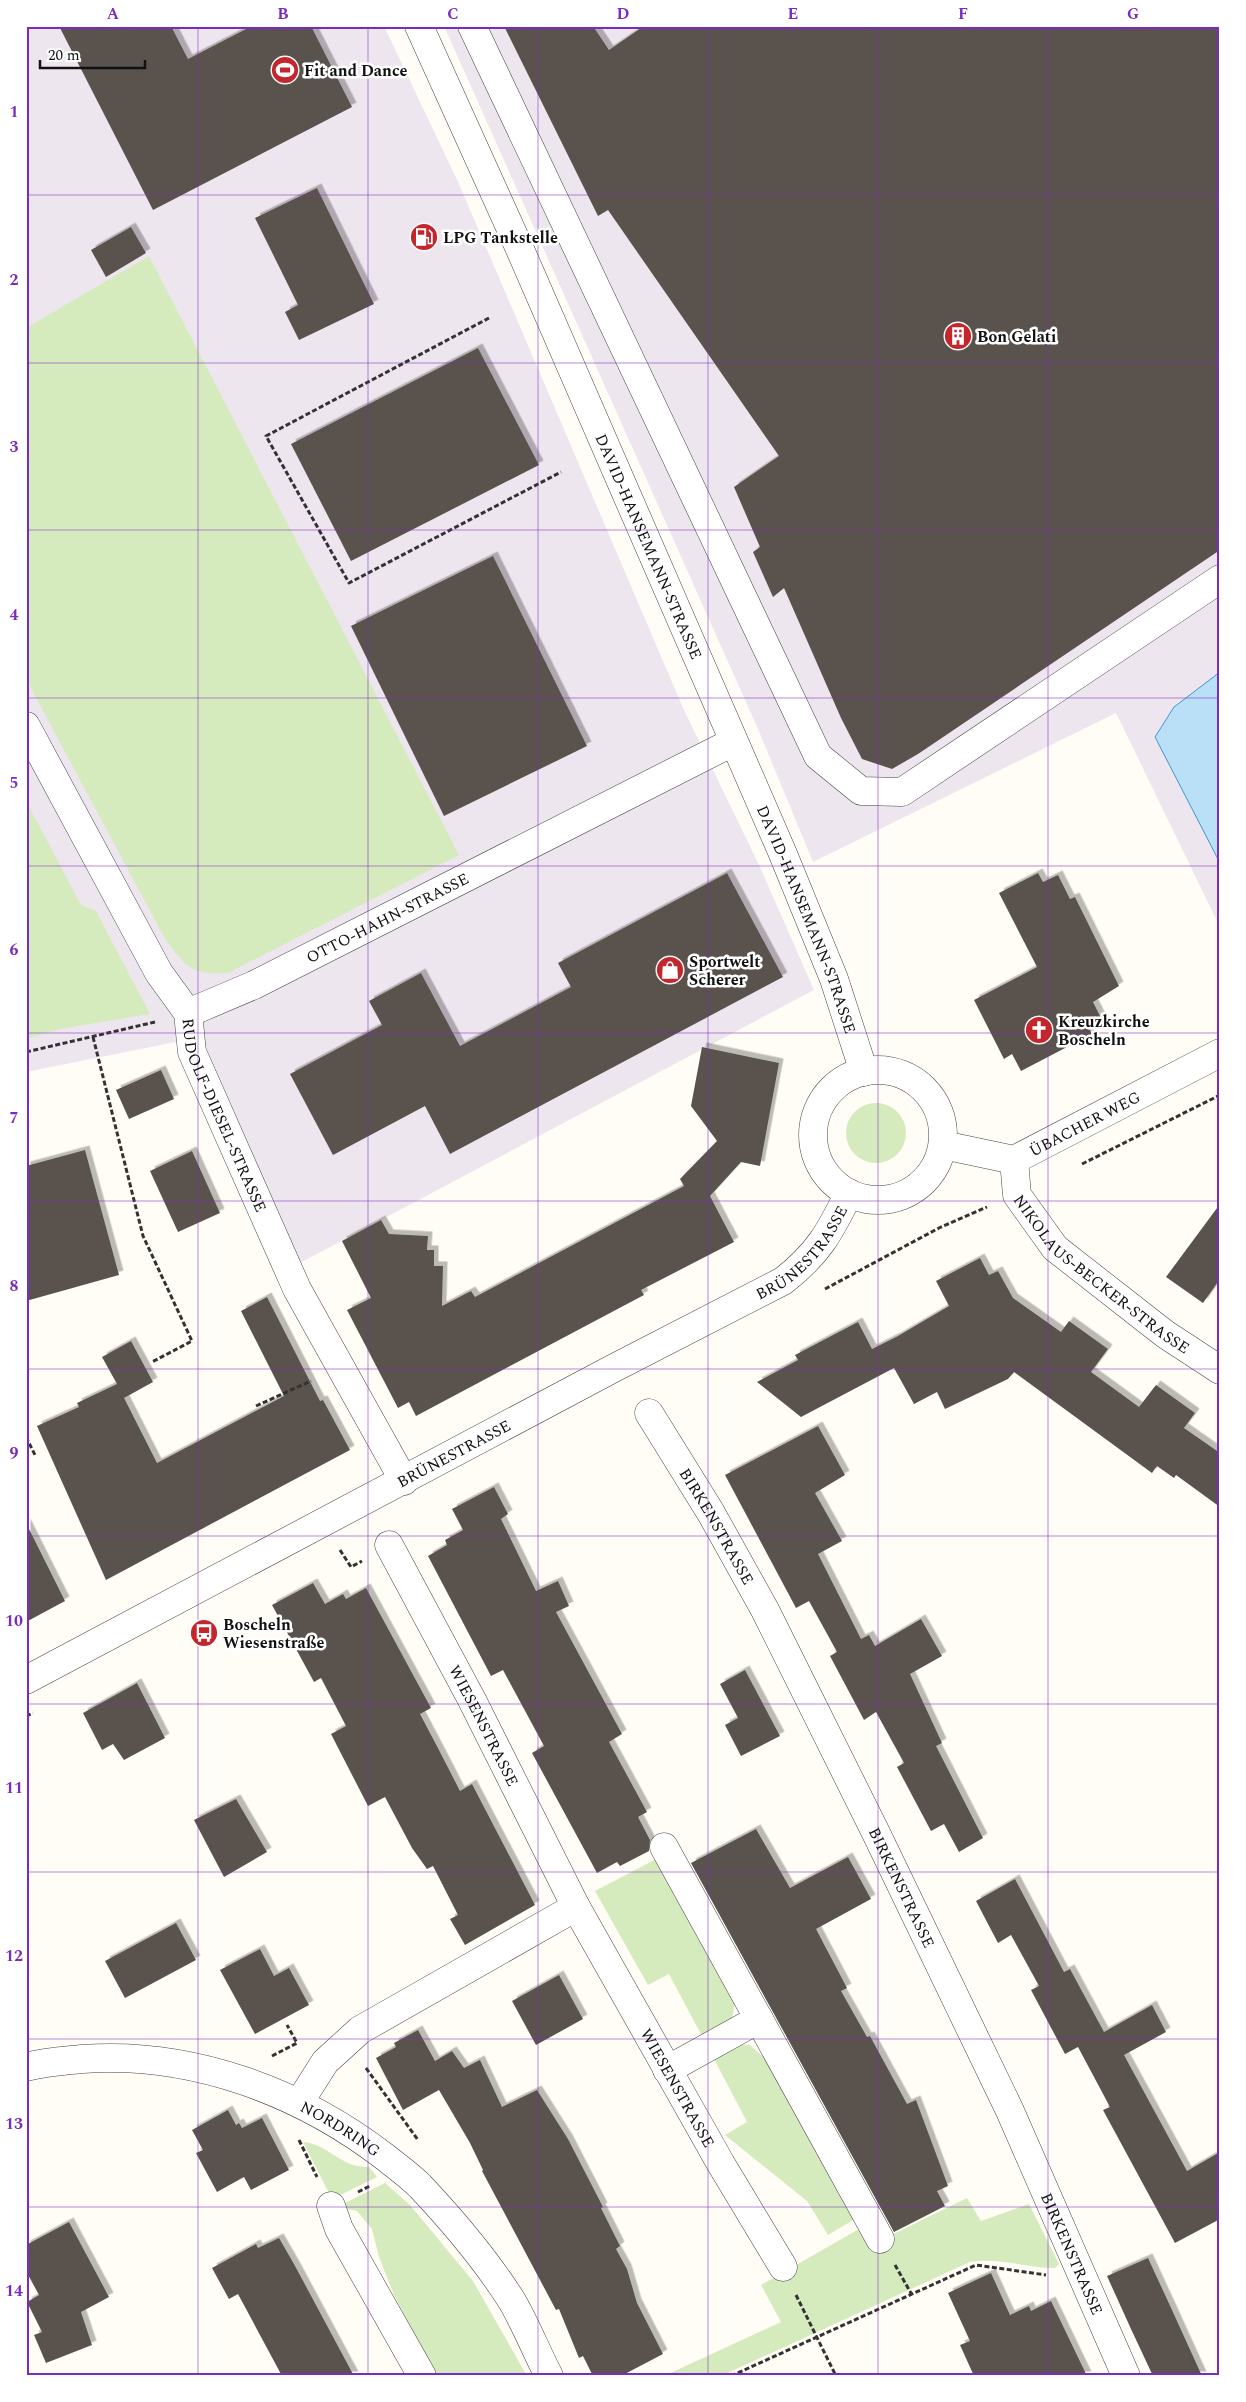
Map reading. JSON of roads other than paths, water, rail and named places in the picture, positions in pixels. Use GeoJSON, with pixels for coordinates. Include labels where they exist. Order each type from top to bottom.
{"type":"FeatureCollection","features":[{"type":"Feature","properties":{"kind":"street","name":"DAVID-HANSEMANN-STRASSE"},"geometry":{"type":"LineString","coordinates":[[419,26],[515,238],[783,854],[834,978],[864,1072]]}},
{"type":"Feature","properties":{"kind":"street"},"geometry":{"type":"LineString","coordinates":[[472,26],[818,756],[861,791],[902,792],[1220,579]]}},
{"type":"Feature","properties":{"kind":"street","name":"RUDOLF-DIESEL-STRASSE"},"geometry":{"type":"LineString","coordinates":[[26,726],[159,972],[188,1013],[192,1052],[297,1289],[404,1481]]}},
{"type":"Feature","properties":{"kind":"street","name":"OTTO-HAHN-STRASSE"},"geometry":{"type":"LineString","coordinates":[[188,1013],[254,985],[733,742]]}},
{"type":"Feature","properties":{"kind":"street","name":"ÜBACHER WEG"},"geometry":{"type":"LineString","coordinates":[[943,1145],[1014,1160],[1220,1053]]}},
{"type":"Feature","properties":{"kind":"street"},"geometry":{"type":"LineString","coordinates":[[885,1071],[906,1076],[923,1088],[936,1105],[943,1124],[943,1145],[937,1164],[924,1181],[908,1193],[889,1199],[869,1200],[849,1193],[828,1177],[821,1166],[814,1141],[814,1127],[817,1115],[830,1092],[852,1076],[864,1072],[885,1071]]}},
{"type":"Feature","properties":{"kind":"street","name":"NIKOLAUS-BECKER-STRASSE"},"geometry":{"type":"LineString","coordinates":[[1014,1160],[1017,1194],[1055,1248],[1165,1334],[1220,1370]]}},
{"type":"Feature","properties":{"kind":"street","name":"BRÜNESTRASSE"},"geometry":{"type":"LineString","coordinates":[[26,1680],[614,1368],[783,1281],[805,1264],[830,1233],[849,1193]]}},
{"type":"Feature","properties":{"kind":"street","name":"BIRKENSTRASSE"},"geometry":{"type":"LineString","coordinates":[[649,1413],[711,1513],[773,1626],[877,1835],[1010,2111],[1126,2376]]}},
{"type":"Feature","properties":{"kind":"street","name":"WIESENSTRASSE"},"geometry":{"type":"LineString","coordinates":[[389,1545],[472,1700],[576,1907],[667,2070],[783,2267]]}},
{"type":"Feature","properties":{"kind":"street"},"geometry":{"type":"LineString","coordinates":[[664,1847],[880,2239]]}},
{"type":"Feature","properties":{"kind":"street"},"geometry":{"type":"LineString","coordinates":[[299,2103],[325,2062],[360,2030],[576,1907]]}},
{"type":"Feature","properties":{"kind":"street"},"geometry":{"type":"LineString","coordinates":[[667,2070],[759,2019]]}},
{"type":"Feature","properties":{"kind":"street","name":"NORDRING"},"geometry":{"type":"LineString","coordinates":[[26,2067],[42,2063],[112,2057],[184,2064],[248,2081],[299,2103],[350,2131],[419,2185],[458,2228],[512,2302],[549,2376]]}},
{"type":"Feature","properties":{"kind":"street"},"geometry":{"type":"LineString","coordinates":[[331,2206],[339,2229],[422,2376]]}},
{"type":"Feature","properties":{"kind":"water"},"geometry":{"type":"Polygon","coordinates":[[[1220,672],[1220,863],[1155,737],[1174,707],[1220,672]]]}},
{"type":"Feature","properties":{"kind":"place","name":"Fit and Dance"},"geometry":{"type":"Point","coordinates":[285,70]}},
{"type":"Feature","properties":{"kind":"place","name":"LPG Tankstelle"},"geometry":{"type":"Point","coordinates":[424,237]}},
{"type":"Feature","properties":{"kind":"place","name":"Bon Gelati"},"geometry":{"type":"Point","coordinates":[958,336]}},
{"type":"Feature","properties":{"kind":"place","name":"Sportwelt Scherer"},"geometry":{"type":"Point","coordinates":[670,970]}},
{"type":"Feature","properties":{"kind":"place","name":"Kreuzkirche Boscheln"},"geometry":{"type":"Point","coordinates":[1039,1030]}},
{"type":"Feature","properties":{"kind":"place","name":"Boscheln Wiesenstraße"},"geometry":{"type":"Point","coordinates":[204,1633]}}]}
